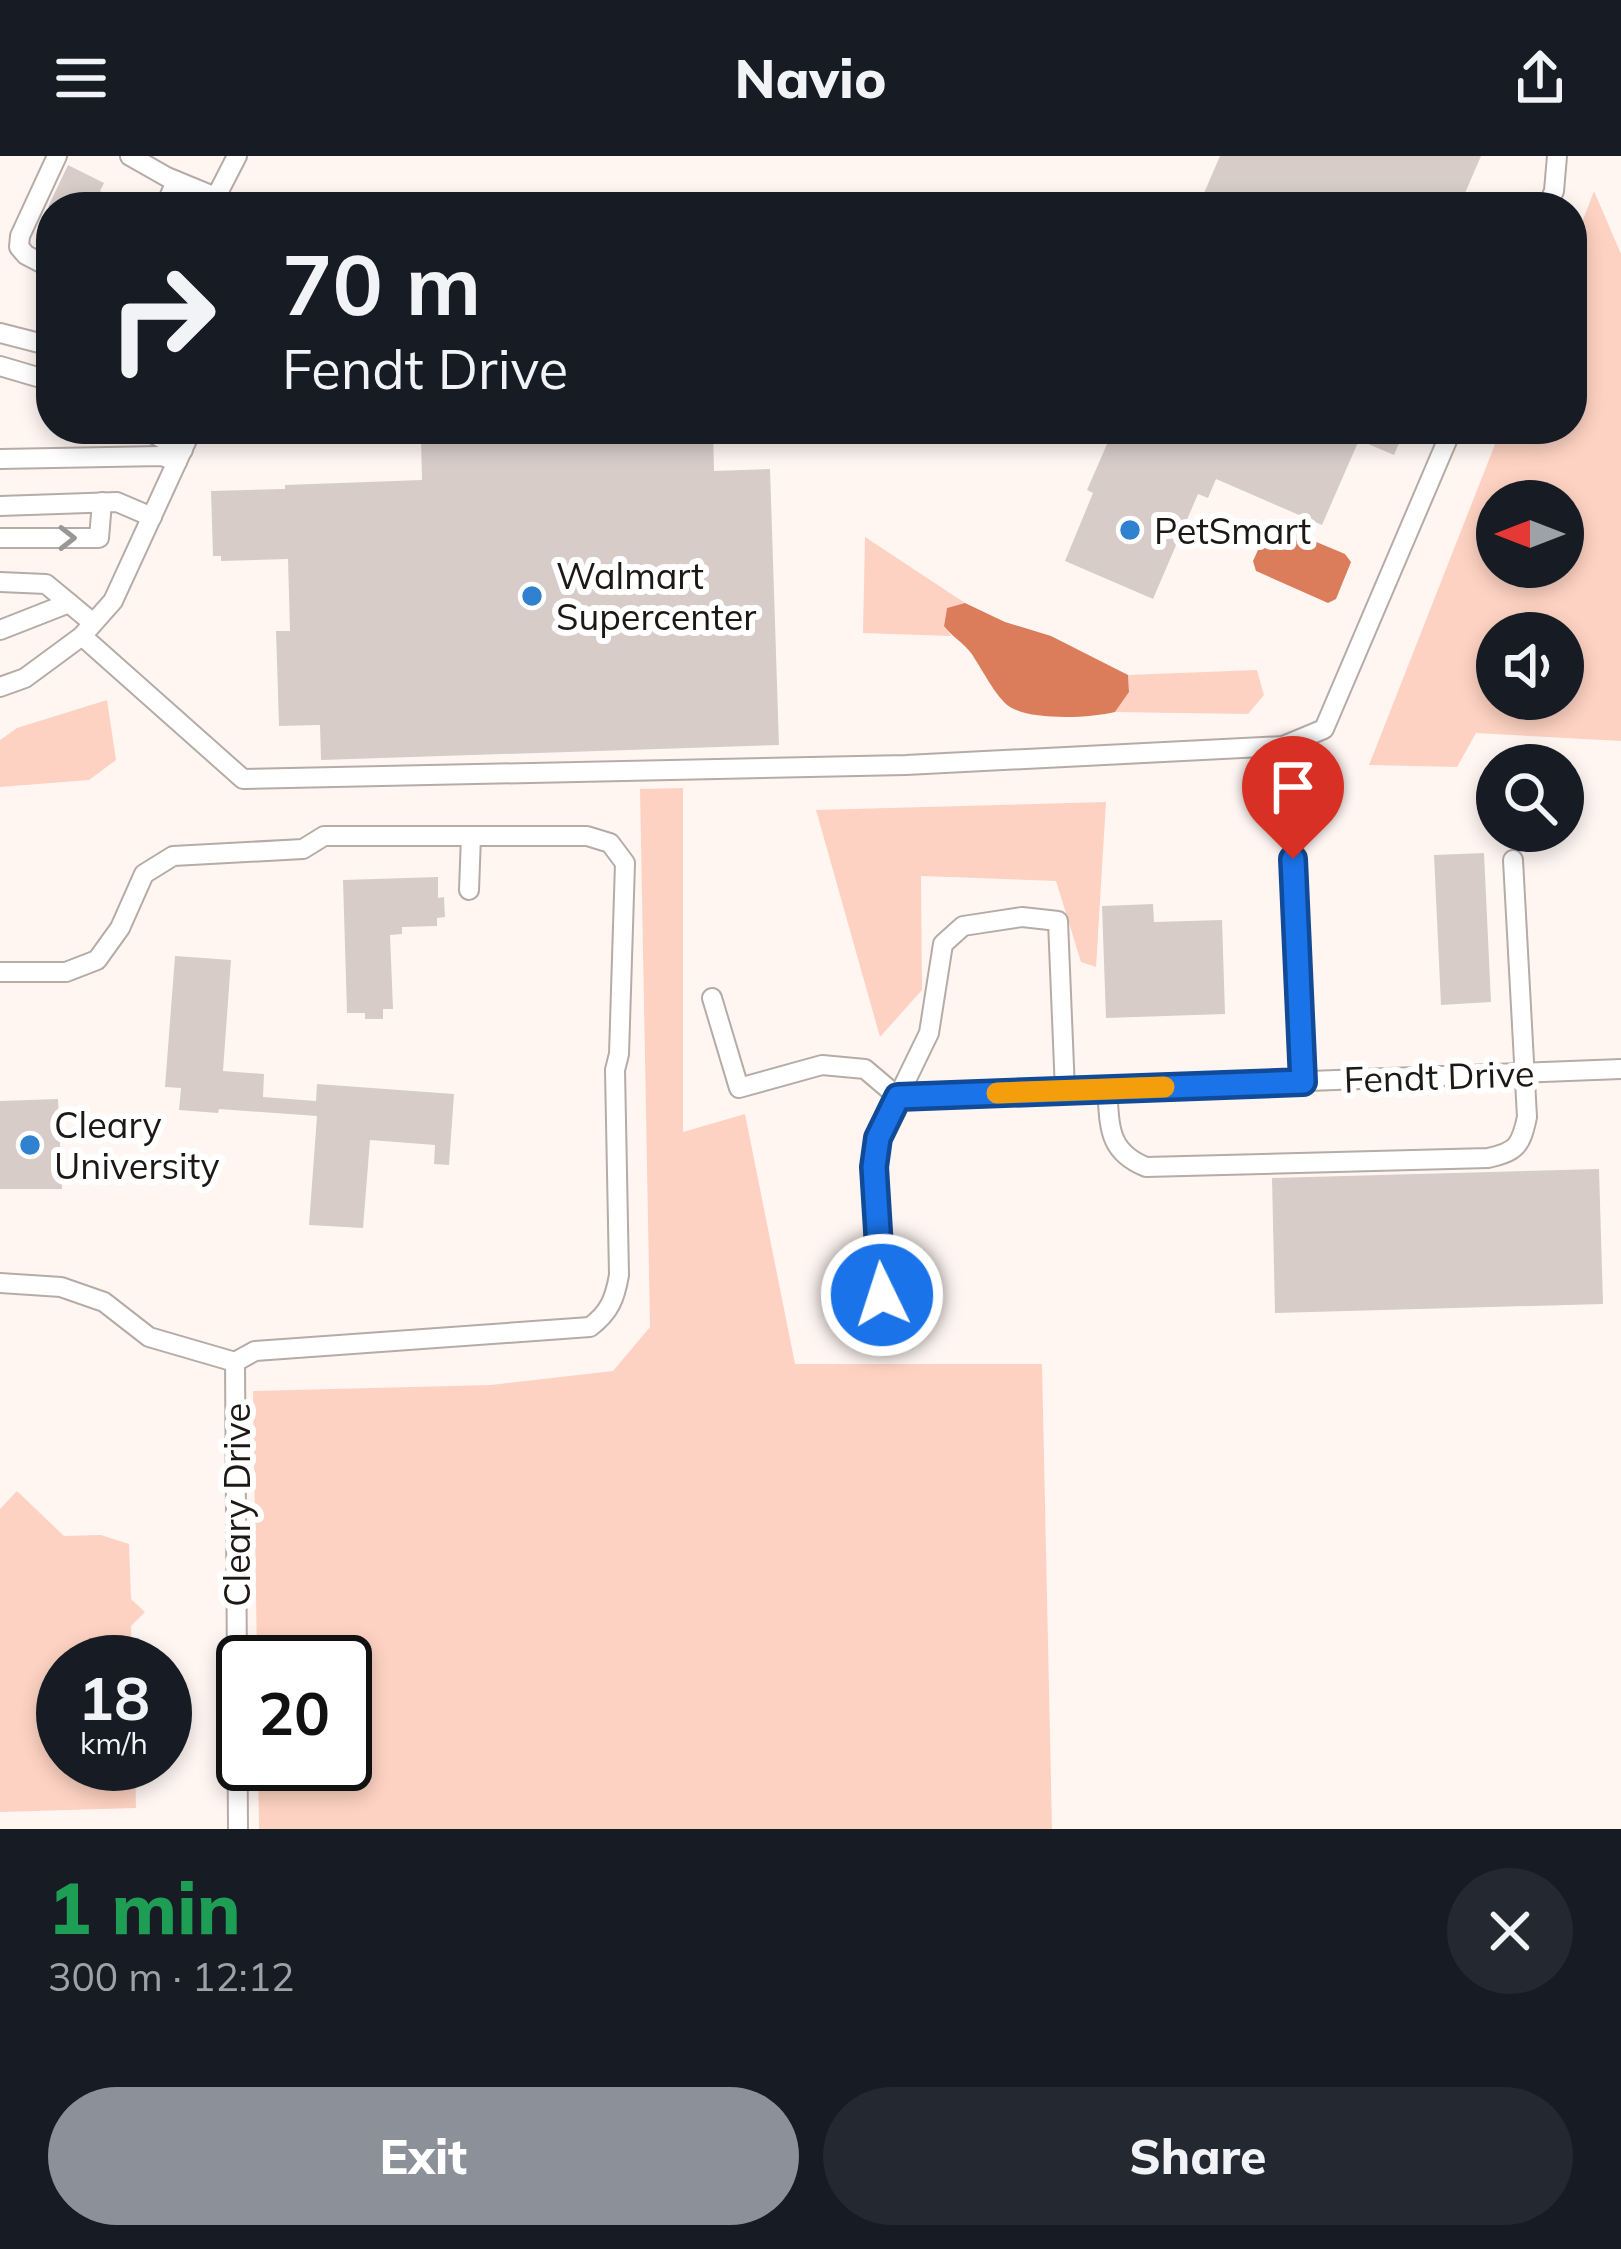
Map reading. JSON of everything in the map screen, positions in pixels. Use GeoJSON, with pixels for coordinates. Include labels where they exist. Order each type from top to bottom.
{"type":"FeatureCollection","features":[{"type":"Feature","properties":{"kind":"street"},"geometry":{"type":"LineString","coordinates":[[40,192],[57,156]]}},
{"type":"Feature","properties":{"kind":"street"},"geometry":{"type":"LineString","coordinates":[[130,156],[197,192]]}},
{"type":"Feature","properties":{"kind":"street"},"geometry":{"type":"LineString","coordinates":[[221,192],[237,156]]}},
{"type":"Feature","properties":{"kind":"street"},"geometry":{"type":"LineString","coordinates":[[1554,192],[1557,156]]}},
{"type":"Feature","properties":{"kind":"street"},"geometry":{"type":"LineString","coordinates":[[171,192],[176,181]]}},
{"type":"Feature","properties":{"kind":"street"},"geometry":{"type":"LineString","coordinates":[[36,201],[19,247],[36,260]]}},
{"type":"Feature","properties":{"kind":"street"},"geometry":{"type":"LineString","coordinates":[[0,333],[36,342]]}},
{"type":"Feature","properties":{"kind":"street"},"geometry":{"type":"LineString","coordinates":[[0,366],[36,377]]}},
{"type":"Feature","properties":{"kind":"street"},"geometry":{"type":"LineString","coordinates":[[137,457],[139,444]]}},
{"type":"Feature","properties":{"kind":"street"},"geometry":{"type":"LineString","coordinates":[[163,444],[180,456]]}},
{"type":"Feature","properties":{"kind":"street"},"geometry":{"type":"LineString","coordinates":[[0,687],[25,678],[87,629],[113,601],[185,444]]}},
{"type":"Feature","properties":{"kind":"street"},"geometry":{"type":"LineString","coordinates":[[0,582],[46,584],[243,779],[906,765],[1283,746],[1324,729],[1446,444]]}},
{"type":"Feature","properties":{"kind":"street"},"geometry":{"type":"LineString","coordinates":[[0,459],[180,456]]}},
{"type":"Feature","properties":{"kind":"street"},"geometry":{"type":"LineString","coordinates":[[0,538],[99,538],[102,502]]}},
{"type":"Feature","properties":{"kind":"street"},"geometry":{"type":"LineString","coordinates":[[0,506],[116,502],[152,517]]}},
{"type":"Feature","properties":{"kind":"street"},"geometry":{"type":"LineString","coordinates":[[0,630],[69,603]]}},
{"type":"Feature","properties":{"kind":"street"},"geometry":{"type":"LineString","coordinates":[[0,972],[66,972],[98,960],[120,928],[144,874],[172,856],[303,849],[324,836],[587,836],[610,843],[625,863],[615,1070],[619,1275],[606,1315],[590,1327],[255,1351],[235,1362]]}},
{"type":"Feature","properties":{"kind":"street"},"geometry":{"type":"LineString","coordinates":[[469,890],[471,836]]}},
{"type":"Feature","properties":{"kind":"street"},"geometry":{"type":"LineString","coordinates":[[1293,859],[1303,1082]]}},
{"type":"Feature","properties":{"kind":"street"},"geometry":{"type":"LineString","coordinates":[[1107,1089],[1115,1145],[1129,1160],[1146,1167],[1509,1154],[1522,1140],[1527,1117],[1513,860]]}},
{"type":"Feature","properties":{"kind":"street"},"geometry":{"type":"LineString","coordinates":[[882,1295],[874,1167],[878,1138],[929,1033],[943,944],[963,926],[1022,917],[1058,921],[1066,1090]]}},
{"type":"Feature","properties":{"kind":"street"},"geometry":{"type":"LineString","coordinates":[[712,998],[739,1088],[822,1064],[865,1069],[898,1097]]}},
{"type":"Feature","properties":{"kind":"street","name":"Fendt Drive"},"geometry":{"type":"LineString","coordinates":[[898,1097],[1621,1070]]}},
{"type":"Feature","properties":{"kind":"street","name":"Cleary Drive"},"geometry":{"type":"LineString","coordinates":[[0,1283],[61,1287],[104,1302],[149,1337],[235,1362],[238,1829]]}},
{"type":"Feature","properties":{"kind":"shaded area"},"geometry":{"type":"Polygon","coordinates":[[[1594,191],[1621,254],[1621,741],[1476,733],[1457,767],[1369,765],[1476,493],[1476,588],[1584,588],[1584,480],[1481,480],[1495,444],[1587,444],[1587,209],[1594,191]]]}},
{"type":"Feature","properties":{"kind":"shaded area"},"geometry":{"type":"Polygon","coordinates":[[[1276,525],[1345,554],[1351,562],[1336,599],[1328,603],[1256,571],[1253,561],[1268,528],[1276,525]]]}},
{"type":"Feature","properties":{"kind":"shaded area"},"geometry":{"type":"Polygon","coordinates":[[[865,537],[965,603],[947,608],[944,625],[951,636],[863,633],[865,537]]]}},
{"type":"Feature","properties":{"kind":"shaded area"},"geometry":{"type":"Polygon","coordinates":[[[965,603],[1051,636],[1128,675],[1129,692],[1115,712],[1092,716],[1047,716],[1010,707],[968,649],[944,626],[947,608],[965,603]]]}},
{"type":"Feature","properties":{"kind":"shaded area"},"geometry":{"type":"Polygon","coordinates":[[[1257,670],[1264,695],[1248,714],[1115,712],[1129,692],[1128,675],[1257,670]]]}},
{"type":"Feature","properties":{"kind":"shaded area"},"geometry":{"type":"Polygon","coordinates":[[[107,700],[116,760],[89,780],[0,787],[0,740],[17,728],[107,700]]]}},
{"type":"Feature","properties":{"kind":"shaded area"},"geometry":{"type":"Polygon","coordinates":[[[683,788],[683,1132],[745,1114],[795,1364],[1042,1364],[1052,1829],[259,1829],[258,1791],[372,1791],[372,1635],[257,1635],[253,1391],[491,1385],[613,1371],[650,1327],[640,789],[683,788]]]}},
{"type":"Feature","properties":{"kind":"shaded area"},"geometry":{"type":"Polygon","coordinates":[[[1106,802],[1096,967],[1081,962],[1056,881],[921,876],[922,990],[880,1037],[816,810],[1106,802]]]}},
{"type":"Feature","properties":{"kind":"shaded area"},"geometry":{"type":"Polygon","coordinates":[[[17,1491],[64,1536],[101,1535],[129,1544],[131,1599],[145,1612],[131,1626],[131,1635],[36,1635],[36,1791],[136,1791],[136,1808],[0,1812],[0,1509],[17,1491]]]}},
{"type":"Feature","properties":{"kind":"building"},"geometry":{"type":"Polygon","coordinates":[[[1220,156],[1481,156],[1465,192],[1204,192],[1220,156]]]}},
{"type":"Feature","properties":{"kind":"building"},"geometry":{"type":"Polygon","coordinates":[[[68,165],[104,183],[102,192],[55,192],[68,165]]]}},
{"type":"Feature","properties":{"kind":"building","name":"Walmart Supercenter"},"geometry":{"type":"Polygon","coordinates":[[[421,444],[713,444],[714,471],[770,469],[779,745],[321,760],[320,725],[279,726],[276,631],[290,631],[288,559],[221,561],[221,556],[213,556],[211,491],[422,480],[421,444]]]}},
{"type":"Feature","properties":{"kind":"building"},"geometry":{"type":"Polygon","coordinates":[[[1107,444],[1357,444],[1322,525],[1216,479],[1208,498],[1198,494],[1153,599],[1065,561],[1093,493],[1087,490],[1107,444]]]}},
{"type":"Feature","properties":{"kind":"building"},"geometry":{"type":"Polygon","coordinates":[[[1368,444],[1399,444],[1394,455],[1368,444]]]}},
{"type":"Feature","properties":{"kind":"building"},"geometry":{"type":"Polygon","coordinates":[[[1484,853],[1491,1002],[1441,1005],[1434,855],[1484,853]]]}},
{"type":"Feature","properties":{"kind":"building"},"geometry":{"type":"Polygon","coordinates":[[[438,877],[438,898],[444,897],[445,917],[437,918],[437,926],[402,927],[402,934],[390,935],[393,1009],[383,1009],[383,1019],[347,1013],[343,880],[438,877]]]}},
{"type":"Feature","properties":{"kind":"building"},"geometry":{"type":"Polygon","coordinates":[[[1153,904],[1154,922],[1222,920],[1225,1014],[1106,1018],[1102,906],[1153,904]]]}},
{"type":"Feature","properties":{"kind":"building"},"geometry":{"type":"Polygon","coordinates":[[[175,956],[231,960],[223,1071],[264,1074],[263,1097],[316,1101],[317,1084],[454,1094],[449,1165],[434,1164],[435,1145],[370,1140],[363,1228],[309,1225],[317,1116],[179,1110],[181,1088],[165,1087],[175,956]]]}},
{"type":"Feature","properties":{"kind":"building","name":"Cleary University"},"geometry":{"type":"Polygon","coordinates":[[[58,1099],[62,1189],[0,1189],[0,1101],[58,1099]]]}},
{"type":"Feature","properties":{"kind":"building"},"geometry":{"type":"Polygon","coordinates":[[[1599,1169],[1603,1304],[1275,1313],[1272,1178],[1599,1169]]]}},
{"type":"Feature","properties":{"kind":"slow traffic"},"geometry":{"type":"LineString","coordinates":[[997,1093],[1164,1087]]}},
{"type":"Feature","properties":{"kind":"place","name":"PetSmart"},"geometry":{"type":"Point","coordinates":[1130,530]}},
{"type":"Feature","properties":{"kind":"place","name":"Walmart Supercenter"},"geometry":{"type":"Point","coordinates":[532,596]}},
{"type":"Feature","properties":{"kind":"place","name":"Cleary University"},"geometry":{"type":"Point","coordinates":[30,1145]}},
{"type":"Feature","properties":{"kind":"route"},"geometry":{"type":"LineString","coordinates":[[882,1295],[874,1167],[878,1138],[898,1097],[1303,1082],[1293,859]]}}]}
